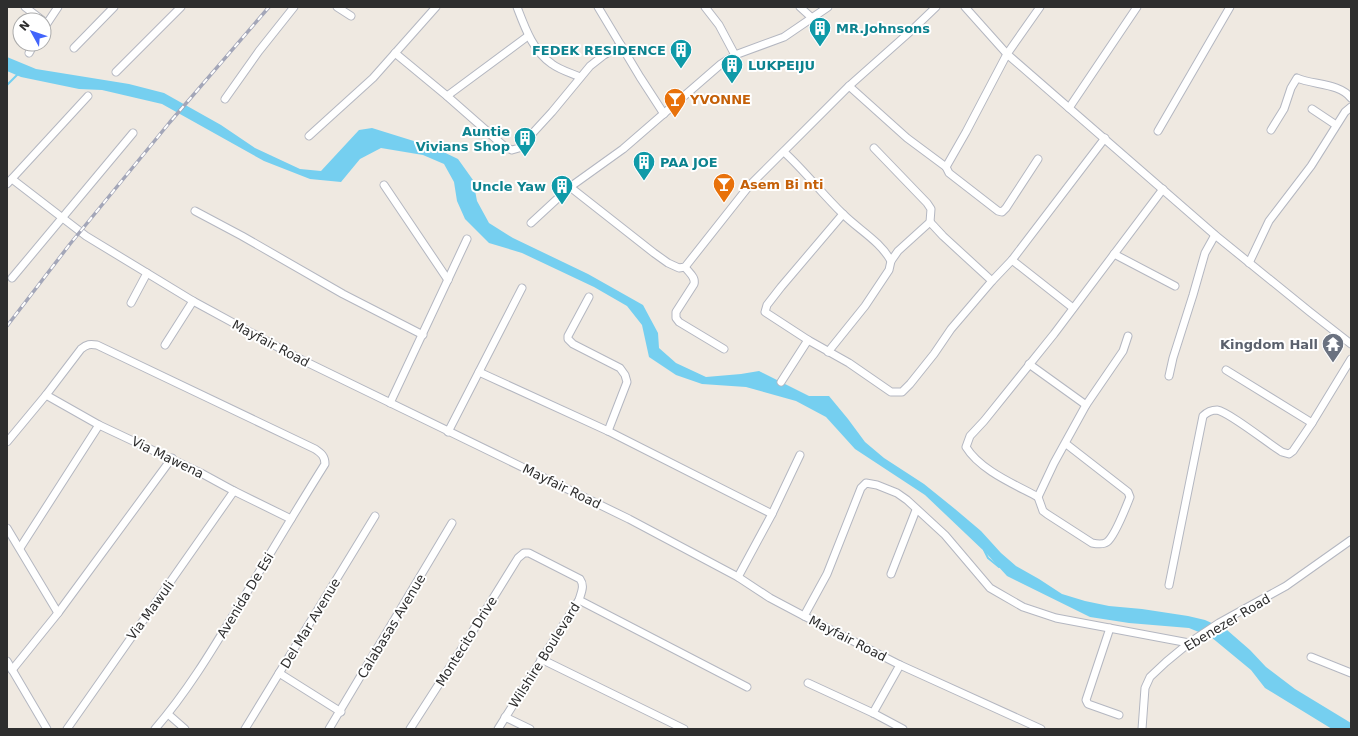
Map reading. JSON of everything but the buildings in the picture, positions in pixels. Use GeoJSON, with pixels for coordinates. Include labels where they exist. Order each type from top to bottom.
{"type":"FeatureCollection","features":[{"type":"Feature","properties":{"kind":"street"},"geometry":{"type":"LineString","coordinates":[[74,48],[114,7]]}},
{"type":"Feature","properties":{"kind":"street"},"geometry":{"type":"LineString","coordinates":[[116,72],[181,7]]}},
{"type":"Feature","properties":{"kind":"street"},"geometry":{"type":"LineString","coordinates":[[225,99],[259,51],[294,7]]}},
{"type":"Feature","properties":{"kind":"street"},"geometry":{"type":"LineString","coordinates":[[337,7],[351,16]]}},
{"type":"Feature","properties":{"kind":"street"},"geometry":{"type":"LineString","coordinates":[[309,136],[373,78],[409,35],[436,7]]}},
{"type":"Feature","properties":{"kind":"street"},"geometry":{"type":"LineString","coordinates":[[517,7],[528,36],[544,57],[553,65],[580,77]]}},
{"type":"Feature","properties":{"kind":"street"},"geometry":{"type":"LineString","coordinates":[[598,7],[664,114]]}},
{"type":"Feature","properties":{"kind":"street"},"geometry":{"type":"LineString","coordinates":[[704,7],[713,17],[735,55]]}},
{"type":"Feature","properties":{"kind":"street"},"geometry":{"type":"LineString","coordinates":[[800,7],[812,18]]}},
{"type":"Feature","properties":{"kind":"street"},"geometry":{"type":"LineString","coordinates":[[531,223],[570,187],[623,149],[721,64],[735,55],[784,37],[828,7]]}},
{"type":"Feature","properties":{"kind":"street"},"geometry":{"type":"LineString","coordinates":[[685,268],[749,186],[849,86],[936,7]]}},
{"type":"Feature","properties":{"kind":"street"},"geometry":{"type":"LineString","coordinates":[[965,7],[1007,54],[1215,235],[1351,344]]}},
{"type":"Feature","properties":{"kind":"street"},"geometry":{"type":"LineString","coordinates":[[946,167],[1007,54],[1040,7]]}},
{"type":"Feature","properties":{"kind":"street"},"geometry":{"type":"LineString","coordinates":[[1069,108],[1137,7]]}},
{"type":"Feature","properties":{"kind":"street"},"geometry":{"type":"LineString","coordinates":[[1158,130],[1230,7]]}},
{"type":"Feature","properties":{"kind":"street"},"geometry":{"type":"LineString","coordinates":[[447,96],[528,36]]}},
{"type":"Feature","properties":{"kind":"street"},"geometry":{"type":"LineString","coordinates":[[395,53],[504,146],[512,150],[519,148],[552,112],[590,66],[604,55],[621,45]]}},
{"type":"Feature","properties":{"kind":"street"},"geometry":{"type":"LineString","coordinates":[[1271,130],[1284,109],[1291,88],[1297,78],[1308,83],[1314,82],[1335,88],[1347,93],[1351,98]]}},
{"type":"Feature","properties":{"kind":"street"},"geometry":{"type":"LineString","coordinates":[[849,86],[907,138],[946,167],[949,173],[998,212],[1002,212],[1006,208],[1038,159]]}},
{"type":"Feature","properties":{"kind":"street"},"geometry":{"type":"LineString","coordinates":[[9,182],[88,96]]}},
{"type":"Feature","properties":{"kind":"street"},"geometry":{"type":"LineString","coordinates":[[1250,262],[1268,221],[1311,166],[1345,112],[1351,107]]}},
{"type":"Feature","properties":{"kind":"street"},"geometry":{"type":"LineString","coordinates":[[1312,109],[1336,126]]}},
{"type":"Feature","properties":{"kind":"street"},"geometry":{"type":"LineString","coordinates":[[12,278],[133,133]]}},
{"type":"Feature","properties":{"kind":"street"},"geometry":{"type":"LineString","coordinates":[[843,214],[781,287],[767,305],[765,312],[808,340],[849,363],[891,392],[902,392],[906,390],[934,354],[951,329],[1012,260],[1105,138]]}},
{"type":"Feature","properties":{"kind":"street"},"geometry":{"type":"LineString","coordinates":[[828,352],[865,306],[888,270],[891,261],[898,251],[930,222],[931,209],[927,203],[874,148]]}},
{"type":"Feature","properties":{"kind":"street"},"geometry":{"type":"LineString","coordinates":[[784,152],[801,168],[843,214],[885,251],[891,261]]}},
{"type":"Feature","properties":{"kind":"street","name":"Mayfair Road"},"geometry":{"type":"LineString","coordinates":[[9,182],[86,236],[193,301],[296,357],[629,519],[738,577],[770,598],[900,665],[1041,729]]}},
{"type":"Feature","properties":{"kind":"street"},"geometry":{"type":"LineString","coordinates":[[384,185],[448,280]]}},
{"type":"Feature","properties":{"kind":"street"},"geometry":{"type":"LineString","coordinates":[[570,187],[654,253],[674,266],[685,268],[694,277],[694,284],[676,312],[676,318],[679,322],[724,349]]}},
{"type":"Feature","properties":{"kind":"street"},"geometry":{"type":"LineString","coordinates":[[1065,443],[1128,492],[1130,497],[1113,534],[1107,542],[1100,544],[1092,543],[1043,511],[1038,497],[976,461],[966,447],[970,436],[984,421],[1073,308],[1163,189]]}},
{"type":"Feature","properties":{"kind":"street"},"geometry":{"type":"LineString","coordinates":[[195,211],[343,294],[423,335]]}},
{"type":"Feature","properties":{"kind":"street"},"geometry":{"type":"LineString","coordinates":[[930,222],[992,281]]}},
{"type":"Feature","properties":{"kind":"street"},"geometry":{"type":"LineString","coordinates":[[1169,376],[1173,358],[1194,295],[1204,254],[1215,235]]}},
{"type":"Feature","properties":{"kind":"street"},"geometry":{"type":"LineString","coordinates":[[390,403],[468,239]]}},
{"type":"Feature","properties":{"kind":"street"},"geometry":{"type":"LineString","coordinates":[[885,251],[898,251]]}},
{"type":"Feature","properties":{"kind":"street"},"geometry":{"type":"LineString","coordinates":[[1114,254],[1175,286]]}},
{"type":"Feature","properties":{"kind":"street"},"geometry":{"type":"LineString","coordinates":[[1012,260],[1073,308]]}},
{"type":"Feature","properties":{"kind":"street"},"geometry":{"type":"LineString","coordinates":[[131,303],[148,273]]}},
{"type":"Feature","properties":{"kind":"street"},"geometry":{"type":"LineString","coordinates":[[448,432],[522,288]]}},
{"type":"Feature","properties":{"kind":"street"},"geometry":{"type":"LineString","coordinates":[[589,297],[568,336],[568,339],[573,344],[620,368],[624,375],[627,382],[608,431]]}},
{"type":"Feature","properties":{"kind":"street"},"geometry":{"type":"LineString","coordinates":[[165,345],[193,301]]}},
{"type":"Feature","properties":{"kind":"street"},"geometry":{"type":"LineString","coordinates":[[1038,497],[1054,462],[1086,405],[1123,351],[1128,336]]}},
{"type":"Feature","properties":{"kind":"street"},"geometry":{"type":"LineString","coordinates":[[781,382],[808,340]]}},
{"type":"Feature","properties":{"kind":"street","name":"Avenida De Esi"},"geometry":{"type":"LineString","coordinates":[[46,395],[82,349],[88,344],[97,344],[315,449],[323,456],[325,460],[325,464],[215,646],[192,681],[156,729]]}},
{"type":"Feature","properties":{"kind":"street"},"geometry":{"type":"LineString","coordinates":[[1169,585],[1203,416],[1212,410],[1219,411],[1232,418],[1282,452],[1289,454],[1312,423],[1351,359]]}},
{"type":"Feature","properties":{"kind":"street"},"geometry":{"type":"LineString","coordinates":[[1028,364],[1086,405]]}},
{"type":"Feature","properties":{"kind":"street"},"geometry":{"type":"LineString","coordinates":[[1226,370],[1312,423]]}},
{"type":"Feature","properties":{"kind":"street"},"geometry":{"type":"LineString","coordinates":[[479,372],[608,431],[772,514]]}},
{"type":"Feature","properties":{"kind":"street"},"geometry":{"type":"LineString","coordinates":[[7,442],[46,395]]}},
{"type":"Feature","properties":{"kind":"street","name":"Via Mawena"},"geometry":{"type":"LineString","coordinates":[[46,395],[99,425],[172,458],[291,519]]}},
{"type":"Feature","properties":{"kind":"street"},"geometry":{"type":"LineString","coordinates":[[20,548],[99,425]]}},
{"type":"Feature","properties":{"kind":"street"},"geometry":{"type":"LineString","coordinates":[[738,577],[772,514],[800,455]]}},
{"type":"Feature","properties":{"kind":"street"},"geometry":{"type":"LineString","coordinates":[[12,670],[58,614],[172,458]]}},
{"type":"Feature","properties":{"kind":"street"},"geometry":{"type":"LineString","coordinates":[[804,616],[827,574],[861,488],[866,483],[877,485],[897,493],[907,500],[916,510],[945,535],[984,582],[996,591],[1023,606],[1056,618],[1189,643]]}},
{"type":"Feature","properties":{"kind":"street","name":"Via Mawuli"},"geometry":{"type":"LineString","coordinates":[[67,729],[234,491]]}},
{"type":"Feature","properties":{"kind":"street"},"geometry":{"type":"LineString","coordinates":[[891,574],[916,510]]}},
{"type":"Feature","properties":{"kind":"street","name":"Del Mar Avenue"},"geometry":{"type":"LineString","coordinates":[[245,729],[375,516]]}},
{"type":"Feature","properties":{"kind":"street","name":"Calabasas Avenue"},"geometry":{"type":"LineString","coordinates":[[329,729],[341,712],[452,523]]}},
{"type":"Feature","properties":{"kind":"street"},"geometry":{"type":"LineString","coordinates":[[7,528],[58,614]]}},
{"type":"Feature","properties":{"kind":"street","name":"Ebenezer Road"},"geometry":{"type":"LineString","coordinates":[[1142,729],[1144,688],[1147,682],[1166,662],[1189,643],[1219,623],[1286,586],[1351,540]]}},
{"type":"Feature","properties":{"kind":"street","name":"Montecito Drive"},"geometry":{"type":"LineString","coordinates":[[410,729],[518,558],[524,553],[529,553],[580,579]]}},
{"type":"Feature","properties":{"kind":"street","name":"Wilshire Boulevard"},"geometry":{"type":"LineString","coordinates":[[498,729],[579,600],[583,588],[580,579]]}},
{"type":"Feature","properties":{"kind":"street"},"geometry":{"type":"LineString","coordinates":[[579,600],[747,687]]}},
{"type":"Feature","properties":{"kind":"street"},"geometry":{"type":"LineString","coordinates":[[1110,628],[1086,700],[1088,704],[1118,715]]}},
{"type":"Feature","properties":{"kind":"street"},"geometry":{"type":"LineString","coordinates":[[1311,657],[1351,673]]}},
{"type":"Feature","properties":{"kind":"street"},"geometry":{"type":"LineString","coordinates":[[541,659],[684,729]]}},
{"type":"Feature","properties":{"kind":"street"},"geometry":{"type":"LineString","coordinates":[[7,661],[47,729]]}},
{"type":"Feature","properties":{"kind":"street"},"geometry":{"type":"LineString","coordinates":[[873,713],[900,665]]}},
{"type":"Feature","properties":{"kind":"street"},"geometry":{"type":"LineString","coordinates":[[279,673],[341,712]]}},
{"type":"Feature","properties":{"kind":"street"},"geometry":{"type":"LineString","coordinates":[[808,683],[873,713],[903,729]]}},
{"type":"Feature","properties":{"kind":"street"},"geometry":{"type":"LineString","coordinates":[[168,714],[185,729]]}},
{"type":"Feature","properties":{"kind":"street"},"geometry":{"type":"LineString","coordinates":[[505,717],[530,729]]}},
{"type":"Feature","properties":{"kind":"water"},"geometry":{"type":"Polygon","coordinates":[[[7,57],[36,69],[129,84],[164,93],[221,125],[255,148],[300,169],[321,171],[359,130],[372,128],[433,147],[458,159],[473,180],[477,201],[489,223],[513,238],[588,274],[643,305],[658,333],[659,348],[676,363],[706,377],[759,371],[809,396],[829,396],[865,442],[884,458],[924,484],[955,509],[981,531],[1001,553],[1016,566],[1062,594],[1085,601],[1109,606],[1188,616],[1205,620],[1227,630],[1250,650],[1266,667],[1295,689],[1351,723],[1351,729],[1332,729],[1265,688],[1251,670],[1211,637],[1189,628],[1129,623],[1090,617],[1007,576],[986,553],[925,495],[855,449],[826,417],[796,401],[746,387],[702,384],[676,375],[649,357],[642,325],[627,306],[594,287],[522,253],[489,243],[465,219],[457,201],[454,182],[444,164],[423,155],[381,148],[360,159],[341,182],[310,179],[264,161],[162,104],[102,90],[79,89],[21,77],[7,71],[7,57]]]}},
{"type":"Feature","properties":{"kind":"waterway"},"geometry":{"type":"LineString","coordinates":[[7,85],[19,73]]}},
{"type":"Feature","properties":{"kind":"waterway"},"geometry":{"type":"LineString","coordinates":[[984,550],[988,558],[999,567]]}},
{"type":"Feature","properties":{"kind":"railway"},"geometry":{"type":"LineString","coordinates":[[7,326],[70,244],[170,122],[269,7]]}},
{"type":"Feature","properties":{"kind":"place","name":"MR.Johnsons"},"geometry":{"type":"Point","coordinates":[820,48]}},
{"type":"Feature","properties":{"kind":"place","name":"FEDEK RESIDENCE"},"geometry":{"type":"Point","coordinates":[681,70]}},
{"type":"Feature","properties":{"kind":"place","name":"LUKPEIJU"},"geometry":{"type":"Point","coordinates":[732,84]}},
{"type":"Feature","properties":{"kind":"place","name":"YVONNE"},"geometry":{"type":"Point","coordinates":[675,118]}},
{"type":"Feature","properties":{"kind":"place","name":"Auntie Vivians Shop"},"geometry":{"type":"Point","coordinates":[525,158]}},
{"type":"Feature","properties":{"kind":"place","name":"PAA JOE"},"geometry":{"type":"Point","coordinates":[644,182]}},
{"type":"Feature","properties":{"kind":"place","name":"Asem Bi nti"},"geometry":{"type":"Point","coordinates":[724,204]}},
{"type":"Feature","properties":{"kind":"place","name":"Uncle Yaw"},"geometry":{"type":"Point","coordinates":[562,206]}},
{"type":"Feature","properties":{"kind":"place","name":"Kingdom Hall"},"geometry":{"type":"Point","coordinates":[1333,364]}}]}
